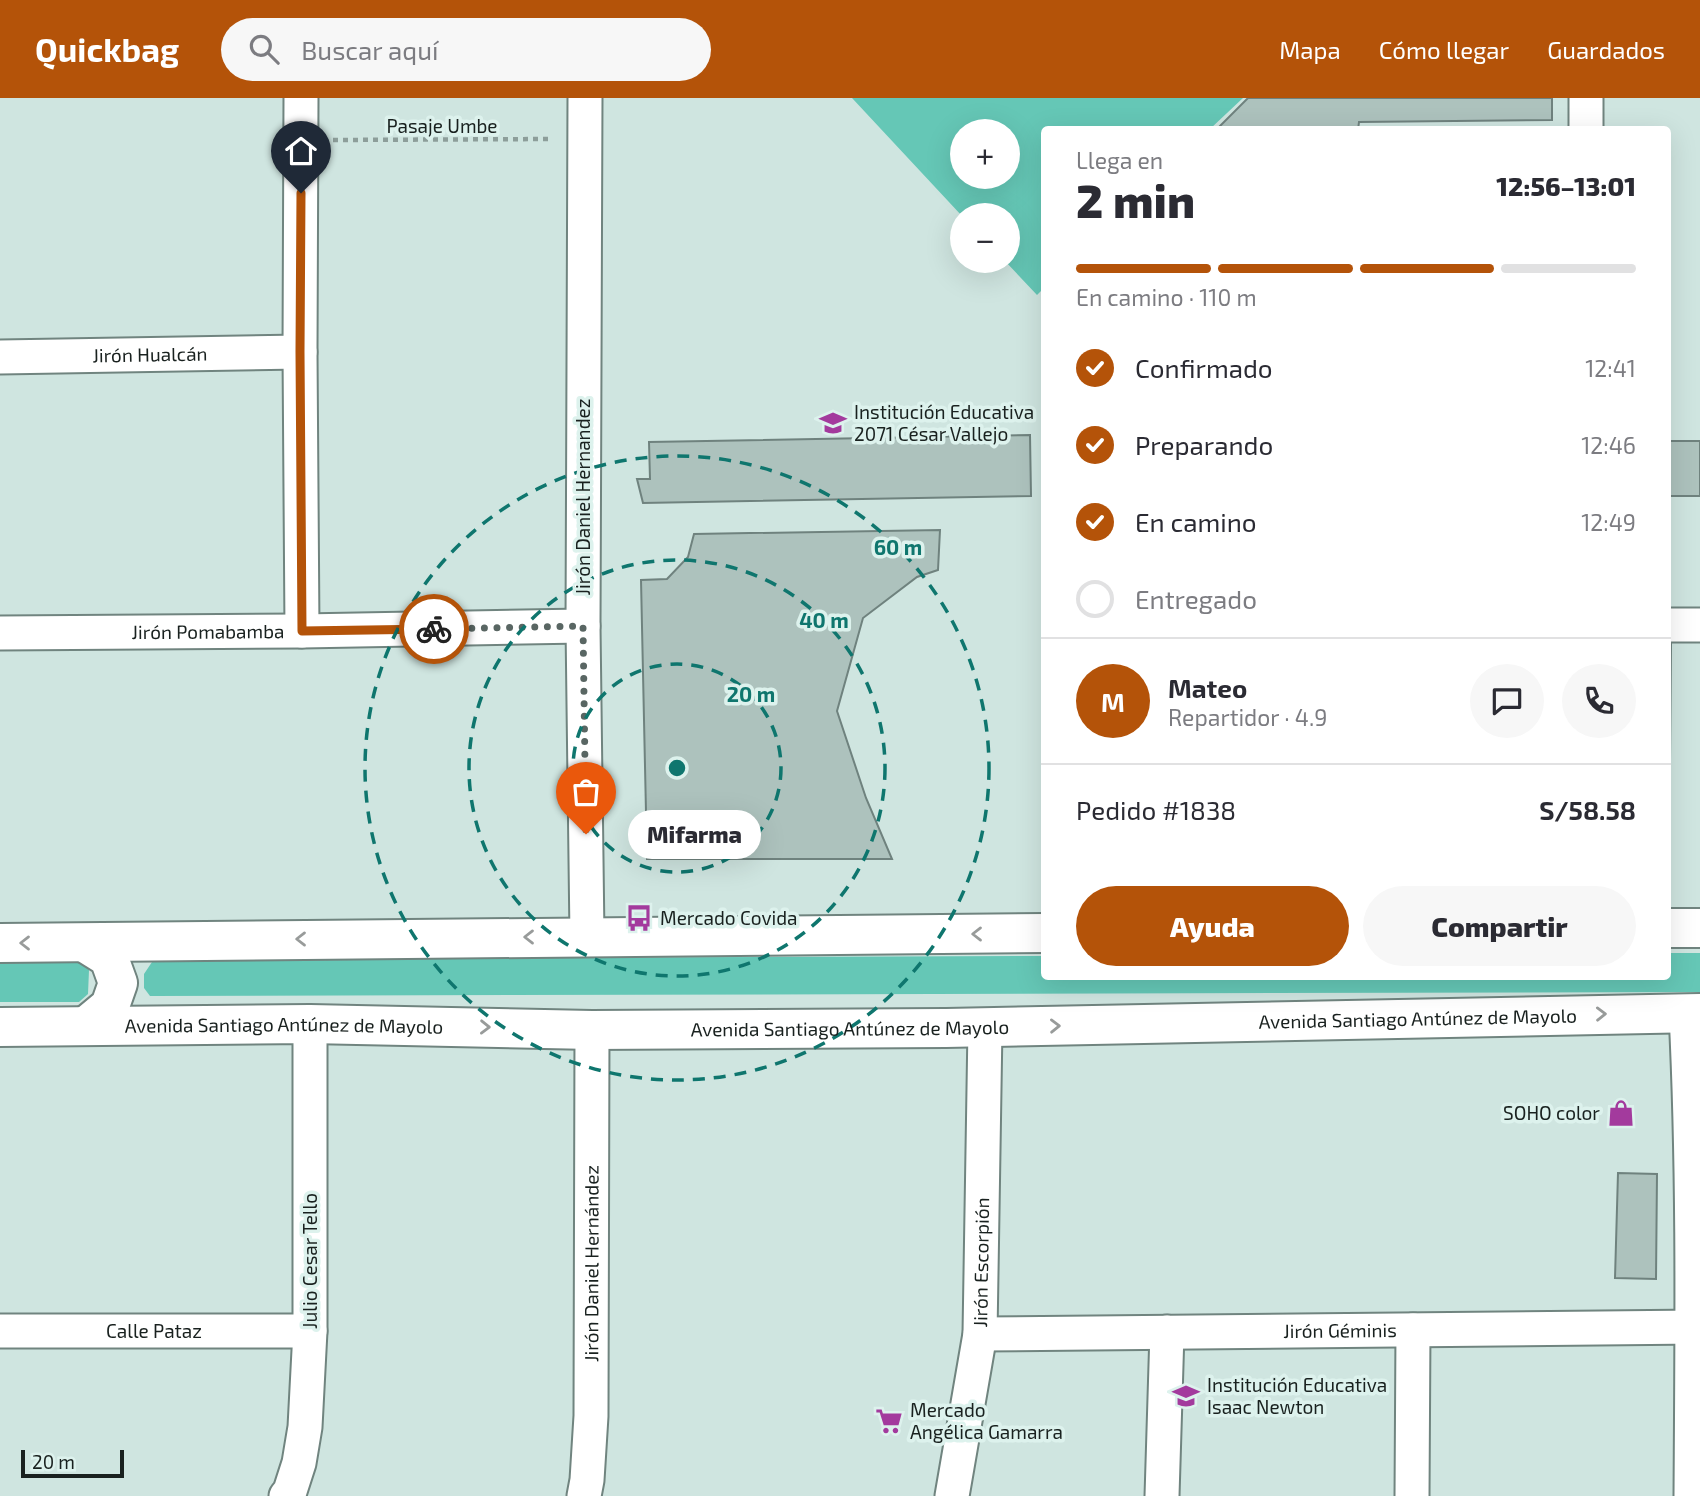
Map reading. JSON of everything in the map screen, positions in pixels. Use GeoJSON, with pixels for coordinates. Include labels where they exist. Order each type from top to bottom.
{"type":"FeatureCollection","features":[{"type":"Feature","properties":{"kind":"main road"},"geometry":{"type":"LineString","coordinates":[[1671,928],[1700,928]]}},
{"type":"Feature","properties":{"kind":"main road"},"geometry":{"type":"LineString","coordinates":[[0,943],[1041,933]]}},
{"type":"Feature","properties":{"kind":"main road"},"geometry":{"type":"LineString","coordinates":[[151,942],[130,961],[122,983],[132,1006],[152,1026]]}},
{"type":"Feature","properties":{"kind":"main road"},"geometry":{"type":"LineString","coordinates":[[85,943],[109,958],[118,983],[110,1006],[86,1026]]}},
{"type":"Feature","properties":{"kind":"main road","name":"Avenida Santiago Antúnez de Mayolo"},"geometry":{"type":"LineString","coordinates":[[0,1027],[310,1024],[593,1030],[985,1027],[1693,1013]]}},
{"type":"Feature","properties":{"kind":"street"},"geometry":{"type":"LineString","coordinates":[[301,98],[302,631]]}},
{"type":"Feature","properties":{"kind":"street","name":"Jirón Daniel Hernandez"},"geometry":{"type":"LineString","coordinates":[[585,98],[583,626],[587,937]]}},
{"type":"Feature","properties":{"kind":"street"},"geometry":{"type":"LineString","coordinates":[[1586,98],[1586,126]]}},
{"type":"Feature","properties":{"kind":"street","name":"Jirón Hualcán"},"geometry":{"type":"LineString","coordinates":[[0,357],[300,352]]}},
{"type":"Feature","properties":{"kind":"street"},"geometry":{"type":"LineString","coordinates":[[1671,625],[1700,625]]}},
{"type":"Feature","properties":{"kind":"street","name":"Jirón Pomabamba"},"geometry":{"type":"LineString","coordinates":[[0,633],[583,626]]}},
{"type":"Feature","properties":{"kind":"street"},"geometry":{"type":"LineString","coordinates":[[1691,1496],[1696,1328],[1688,1067],[1693,1013]]}},
{"type":"Feature","properties":{"kind":"street","name":"Julio Cesar Tello"},"geometry":{"type":"LineString","coordinates":[[286,1496],[290,1492],[299,1462],[305,1427],[310,1331],[310,1024]]}},
{"type":"Feature","properties":{"kind":"street","name":"Jirón Escorpión"},"geometry":{"type":"LineString","coordinates":[[952,1496],[980,1334],[985,1027]]}},
{"type":"Feature","properties":{"kind":"street","name":"Jirón Daniel Hernández"},"geometry":{"type":"LineString","coordinates":[[584,1496],[591,1416],[593,1030]]}},
{"type":"Feature","properties":{"kind":"street","name":"Jirón Géminis"},"geometry":{"type":"LineString","coordinates":[[980,1334],[1696,1328]]}},
{"type":"Feature","properties":{"kind":"street"},"geometry":{"type":"LineString","coordinates":[[1412,1496],[1413,1330]]}},
{"type":"Feature","properties":{"kind":"street","name":"Calle Pataz"},"geometry":{"type":"LineString","coordinates":[[0,1331],[310,1331]]}},
{"type":"Feature","properties":{"kind":"street"},"geometry":{"type":"LineString","coordinates":[[1162,1496],[1167,1332]]}},
{"type":"Feature","properties":{"kind":"path","name":"Pasaje Umbe"},"geometry":{"type":"LineString","coordinates":[[301,141],[584,139]]}},
{"type":"Feature","properties":{"kind":"green space"},"geometry":{"type":"Polygon","coordinates":[[[852,98],[1243,98],[1213,126],[1041,126],[1041,291],[1037,295],[1016,273],[1020,273],[1020,203],[950,203],[852,98]]]}},
{"type":"Feature","properties":{"kind":"green space"},"geometry":{"type":"Polygon","coordinates":[[[1671,953],[1700,953],[1700,992],[150,996],[144,988],[144,974],[154,959],[1041,956],[1041,980],[1671,980],[1671,953]]]}},
{"type":"Feature","properties":{"kind":"green space"},"geometry":{"type":"Polygon","coordinates":[[[77,959],[89,970],[88,994],[79,1002],[0,1002],[0,960],[77,959]]]}},
{"type":"Feature","properties":{"kind":"building"},"geometry":{"type":"Polygon","coordinates":[[[1248,98],[1552,98],[1552,120],[1359,122],[1358,126],[1220,126],[1248,98]]]}},
{"type":"Feature","properties":{"kind":"building"},"geometry":{"type":"Polygon","coordinates":[[[1030,435],[1031,496],[643,503],[637,479],[650,479],[649,442],[1030,435]]]}},
{"type":"Feature","properties":{"kind":"building"},"geometry":{"type":"Polygon","coordinates":[[[1671,441],[1700,441],[1700,496],[1671,496],[1671,441]]]}},
{"type":"Feature","properties":{"kind":"building","name":"Mercado Covida"},"geometry":{"type":"Polygon","coordinates":[[[940,530],[938,570],[917,577],[863,618],[837,711],[866,798],[892,859],[647,859],[641,580],[667,579],[688,557],[694,534],[940,530]]]}},
{"type":"Feature","properties":{"kind":"building"},"geometry":{"type":"Polygon","coordinates":[[[1618,1173],[1657,1174],[1656,1279],[1615,1278],[1618,1173]]]}},
{"type":"Feature","properties":{"kind":"way so far"},"geometry":{"type":"LineString","coordinates":[[434,629],[583,626],[586,834]]}},
{"type":"Feature","properties":{"kind":"place","name":"Institución Educativa 2071 César Vallejo"},"geometry":{"type":"Point","coordinates":[833,423]}},
{"type":"Feature","properties":{"kind":"place","name":"Mifarma"},"geometry":{"type":"Point","coordinates":[586,834]}},
{"type":"Feature","properties":{"kind":"place","name":"Mercado Covida"},"geometry":{"type":"Point","coordinates":[639,918]}},
{"type":"Feature","properties":{"kind":"place","name":"SOHO color"},"geometry":{"type":"Point","coordinates":[1621,1113]}},
{"type":"Feature","properties":{"kind":"place","name":"Institución Educativa Isaac Newton"},"geometry":{"type":"Point","coordinates":[1186,1396]}},
{"type":"Feature","properties":{"kind":"place","name":"Mercado Angélica Gamarra"},"geometry":{"type":"Point","coordinates":[889,1421]}},
{"type":"Feature","properties":{"kind":"route"},"geometry":{"type":"LineString","coordinates":[[301,193],[302,631],[434,629]]}}]}
